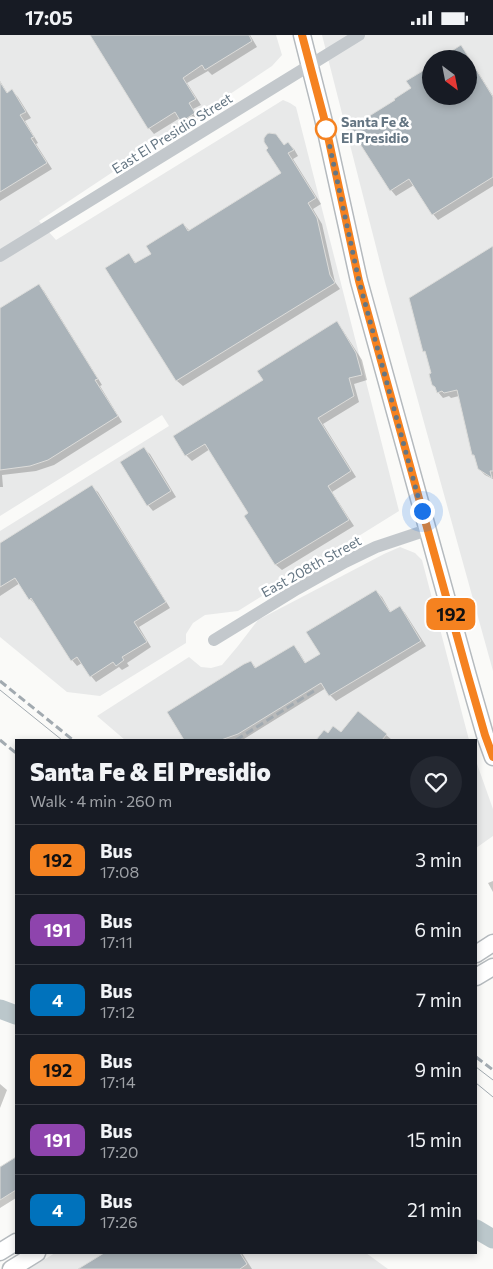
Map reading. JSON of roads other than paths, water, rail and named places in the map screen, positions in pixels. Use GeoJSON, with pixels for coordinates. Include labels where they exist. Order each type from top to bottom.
{"type":"FeatureCollection","features":[{"type":"Feature","properties":{"kind":"main road"},"geometry":{"type":"LineString","coordinates":[[302,35],[324,118],[359,281],[427,530],[493,757]]}},
{"type":"Feature","properties":{"kind":"main road"},"geometry":{"type":"LineString","coordinates":[[477,953],[493,943]]}},
{"type":"Feature","properties":{"kind":"main road"},"geometry":{"type":"LineString","coordinates":[[477,976],[493,967]]}},
{"type":"Feature","properties":{"kind":"main road"},"geometry":{"type":"LineString","coordinates":[[0,1252],[15,1243]]}},
{"type":"Feature","properties":{"kind":"main road"},"geometry":{"type":"LineString","coordinates":[[11,1269],[35,1254]]}},
{"type":"Feature","properties":{"kind":"street","name":"East El Presidio Street"},"geometry":{"type":"LineString","coordinates":[[0,256],[359,35]]}},
{"type":"Feature","properties":{"kind":"street","name":"East 208th Street"},"geometry":{"type":"LineString","coordinates":[[214,640],[344,562],[376,547],[427,530]]}},
{"type":"Feature","properties":{"kind":"waterway"},"geometry":{"type":"LineString","coordinates":[[0,1009],[15,1015]]}},
{"type":"Feature","properties":{"kind":"waterway"},"geometry":{"type":"LineString","coordinates":[[477,1230],[493,1239]]}},
{"type":"Feature","properties":{"kind":"tram line"},"geometry":{"type":"LineString","coordinates":[[0,690],[61,739]]}},
{"type":"Feature","properties":{"kind":"tram line"},"geometry":{"type":"LineString","coordinates":[[477,1068],[493,1080]]}},
{"type":"Feature","properties":{"kind":"tram line"},"geometry":{"type":"LineString","coordinates":[[477,1084],[493,1097]]}},
{"type":"Feature","properties":{"kind":"railway"},"geometry":{"type":"LineString","coordinates":[[0,681],[72,739]]}},
{"type":"Feature","properties":{"kind":"railway"},"geometry":{"type":"LineString","coordinates":[[238,739],[314,691]]}},
{"type":"Feature","properties":{"kind":"railway"},"geometry":{"type":"LineString","coordinates":[[0,740],[15,752]]}},
{"type":"Feature","properties":{"kind":"railway"},"geometry":{"type":"LineString","coordinates":[[477,1058],[493,1070]]}},
{"type":"Feature","properties":{"kind":"place","name":"Santa Fe & El Presidio"},"geometry":{"type":"Point","coordinates":[326,129]}}]}
